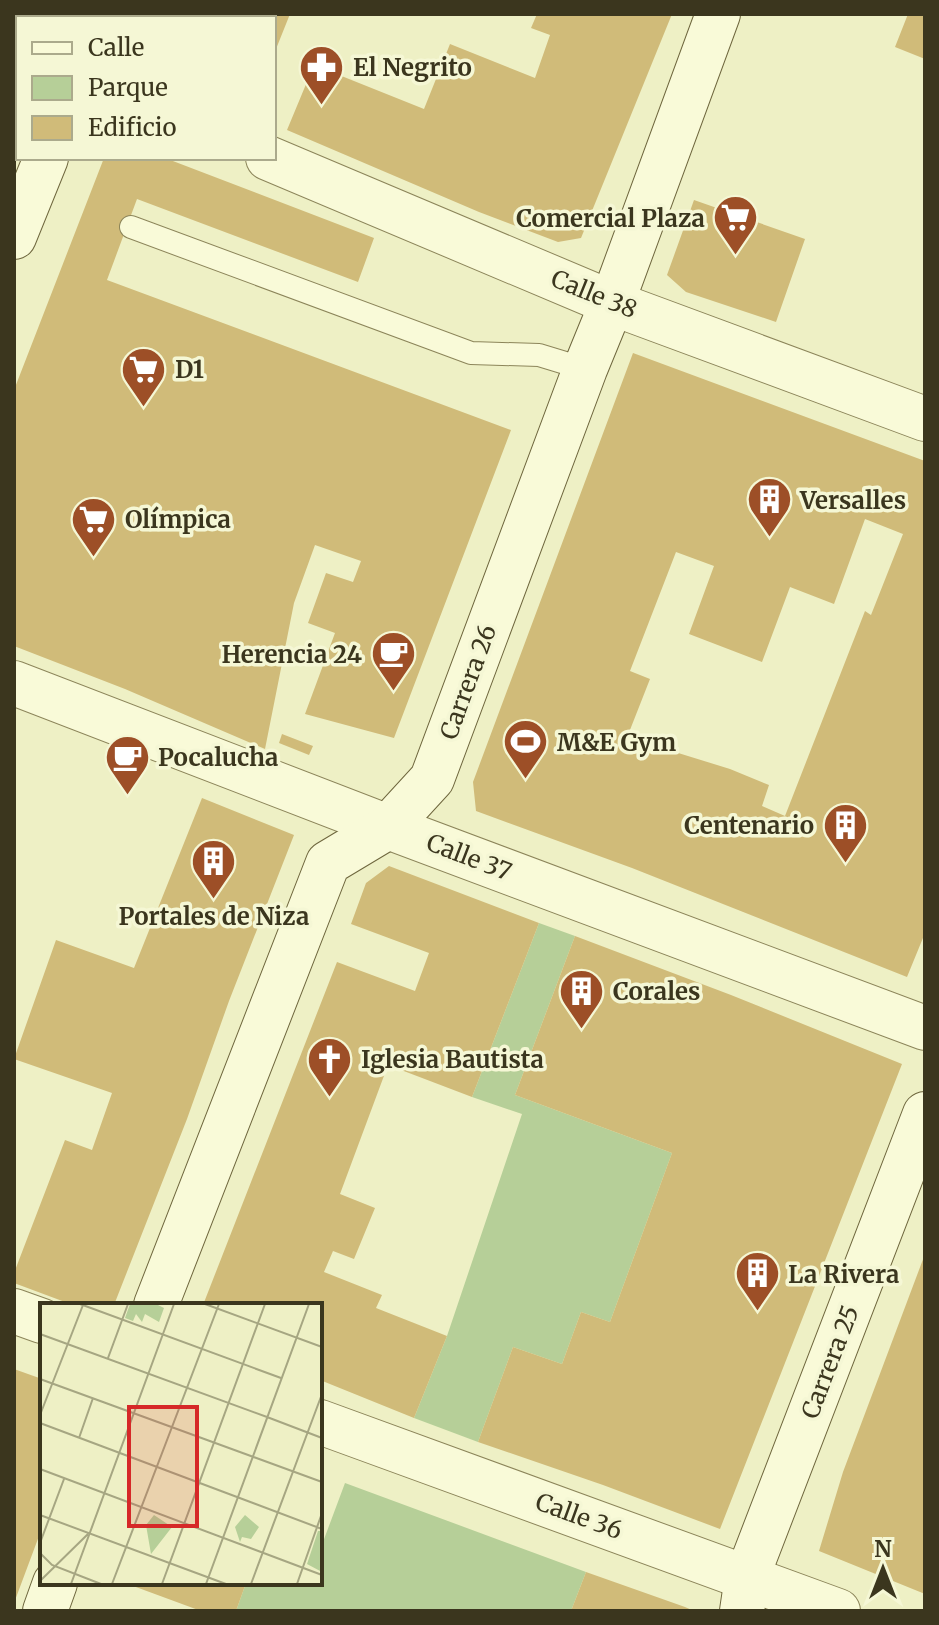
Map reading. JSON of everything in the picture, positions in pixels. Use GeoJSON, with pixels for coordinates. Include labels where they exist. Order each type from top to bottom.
{"type":"FeatureCollection","features":[{"type":"Feature","properties":{"kind":"street","name":"Carrera 26"},"geometry":{"type":"LineString","coordinates":[[157,1303],[328,863],[388,827],[432,779],[718,14]]}},
{"type":"Feature","properties":{"kind":"street"},"geometry":{"type":"LineString","coordinates":[[14,237],[45,160]]}},
{"type":"Feature","properties":{"kind":"street","name":"Calle 38"},"geometry":{"type":"LineString","coordinates":[[273,160],[612,303],[925,419]]}},
{"type":"Feature","properties":{"kind":"street","name":"Calle 37"},"geometry":{"type":"LineString","coordinates":[[14,683],[925,1028]]}},
{"type":"Feature","properties":{"kind":"street","name":"Carrera 25"},"geometry":{"type":"LineString","coordinates":[[744,1594],[925,1114]]}},
{"type":"Feature","properties":{"kind":"street"},"geometry":{"type":"LineString","coordinates":[[14,1311],[40,1320]]}},
{"type":"Feature","properties":{"kind":"street","name":"Calle 36"},"geometry":{"type":"LineString","coordinates":[[322,1423],[744,1594],[838,1611]]}},
{"type":"Feature","properties":{"kind":"street"},"geometry":{"type":"LineString","coordinates":[[45,1611],[54,1585]]}},
{"type":"Feature","properties":{"kind":"lane"},"geometry":{"type":"LineString","coordinates":[[131,227],[471,353],[539,355],[585,369]]}},
{"type":"Feature","properties":{"kind":"green space"},"geometry":{"type":"Polygon","coordinates":[[[539,923],[575,936],[515,1095],[672,1153],[610,1322],[581,1312],[562,1364],[513,1347],[478,1442],[414,1418],[447,1336],[522,1114],[472,1097],[539,923]]]}},
{"type":"Feature","properties":{"kind":"green space"},"geometry":{"type":"Polygon","coordinates":[[[345,1483],[586,1572],[571,1611],[236,1611],[245,1585],[322,1585],[322,1545],[345,1483]]]}},
{"type":"Feature","properties":{"kind":"building"},"geometry":{"type":"Polygon","coordinates":[[[290,14],[276,49],[276,16],[99,16],[290,14]]]}},
{"type":"Feature","properties":{"kind":"building"},"geometry":{"type":"Polygon","coordinates":[[[537,14],[672,14],[581,238],[558,242],[479,212],[287,130],[314,65],[424,109],[450,44],[535,78],[550,35],[531,28],[537,14]]]}},
{"type":"Feature","properties":{"kind":"building"},"geometry":{"type":"Polygon","coordinates":[[[908,14],[925,14],[925,59],[895,47],[908,14]]]}},
{"type":"Feature","properties":{"kind":"building"},"geometry":{"type":"Polygon","coordinates":[[[103,160],[170,160],[374,238],[358,282],[137,199],[107,280],[511,430],[394,738],[305,714],[335,633],[308,623],[326,573],[353,582],[361,561],[315,545],[294,603],[265,749],[14,646],[14,390],[103,160]]]}},
{"type":"Feature","properties":{"kind":"building","name":"Comercial Plaza"},"geometry":{"type":"Polygon","coordinates":[[[694,200],[805,239],[776,322],[686,292],[667,275],[694,200]]]}},
{"type":"Feature","properties":{"kind":"building"},"geometry":{"type":"Polygon","coordinates":[[[633,353],[925,461],[925,933],[907,977],[632,868],[476,811],[473,782],[633,353]],[[865,519],[834,604],[790,587],[762,662],[689,634],[714,566],[676,552],[630,671],[650,679],[628,735],[769,785],[762,806],[785,816],[865,611],[871,615],[903,534],[865,519]]]}},
{"type":"Feature","properties":{"kind":"building"},"geometry":{"type":"Polygon","coordinates":[[[282,734],[313,746],[309,755],[279,743],[282,734]]]}},
{"type":"Feature","properties":{"kind":"building"},"geometry":{"type":"Polygon","coordinates":[[[202,798],[294,835],[115,1303],[68,1303],[14,1283],[14,1273],[65,1140],[92,1150],[112,1093],[14,1059],[56,940],[134,968],[202,798]]]}},
{"type":"Feature","properties":{"kind":"building"},"geometry":{"type":"Polygon","coordinates":[[[389,866],[539,923],[472,1097],[388,1065],[340,1194],[375,1208],[354,1259],[333,1251],[324,1272],[382,1295],[376,1308],[447,1336],[414,1418],[322,1381],[322,1303],[204,1303],[337,962],[415,991],[429,953],[351,924],[366,883],[389,866]]]}},
{"type":"Feature","properties":{"kind":"building"},"geometry":{"type":"Polygon","coordinates":[[[575,936],[902,1064],[720,1529],[478,1442],[513,1347],[562,1364],[581,1312],[610,1322],[672,1153],[515,1095],[575,936]]]}},
{"type":"Feature","properties":{"kind":"building"},"geometry":{"type":"Polygon","coordinates":[[[925,1254],[925,1594],[819,1551],[843,1472],[925,1254]]]}},
{"type":"Feature","properties":{"kind":"building"},"geometry":{"type":"Polygon","coordinates":[[[14,1369],[40,1378],[40,1533],[14,1603],[14,1369]]]}},
{"type":"Feature","properties":{"kind":"building"},"geometry":{"type":"Polygon","coordinates":[[[586,1572],[685,1607],[694,1611],[571,1611],[586,1572]]]}},
{"type":"Feature","properties":{"kind":"building"},"geometry":{"type":"Polygon","coordinates":[[[130,1585],[245,1585],[236,1611],[201,1611],[130,1585]]]}},
{"type":"Feature","properties":{"kind":"place","name":"El Negrito"},"geometry":{"type":"Point","coordinates":[322,106]}},
{"type":"Feature","properties":{"kind":"place","name":"Comercial Plaza"},"geometry":{"type":"Point","coordinates":[736,257]}},
{"type":"Feature","properties":{"kind":"place","name":"D1"},"geometry":{"type":"Point","coordinates":[144,408]}},
{"type":"Feature","properties":{"kind":"place","name":"Versalles"},"geometry":{"type":"Point","coordinates":[769,539]}},
{"type":"Feature","properties":{"kind":"place","name":"Olímpica"},"geometry":{"type":"Point","coordinates":[94,558]}},
{"type":"Feature","properties":{"kind":"place","name":"Herencia 24"},"geometry":{"type":"Point","coordinates":[393,693]}},
{"type":"Feature","properties":{"kind":"place","name":"M&E Gym"},"geometry":{"type":"Point","coordinates":[526,781]}},
{"type":"Feature","properties":{"kind":"place","name":"Pocalucha"},"geometry":{"type":"Point","coordinates":[127,796]}},
{"type":"Feature","properties":{"kind":"place","name":"Centenario"},"geometry":{"type":"Point","coordinates":[845,864]}},
{"type":"Feature","properties":{"kind":"place","name":"Portales de Niza"},"geometry":{"type":"Point","coordinates":[214,901]}},
{"type":"Feature","properties":{"kind":"place","name":"Corales"},"geometry":{"type":"Point","coordinates":[582,1030]}},
{"type":"Feature","properties":{"kind":"place","name":"Iglesia Bautista"},"geometry":{"type":"Point","coordinates":[330,1098]}},
{"type":"Feature","properties":{"kind":"place","name":"La Rivera"},"geometry":{"type":"Point","coordinates":[757,1313]}}]}
